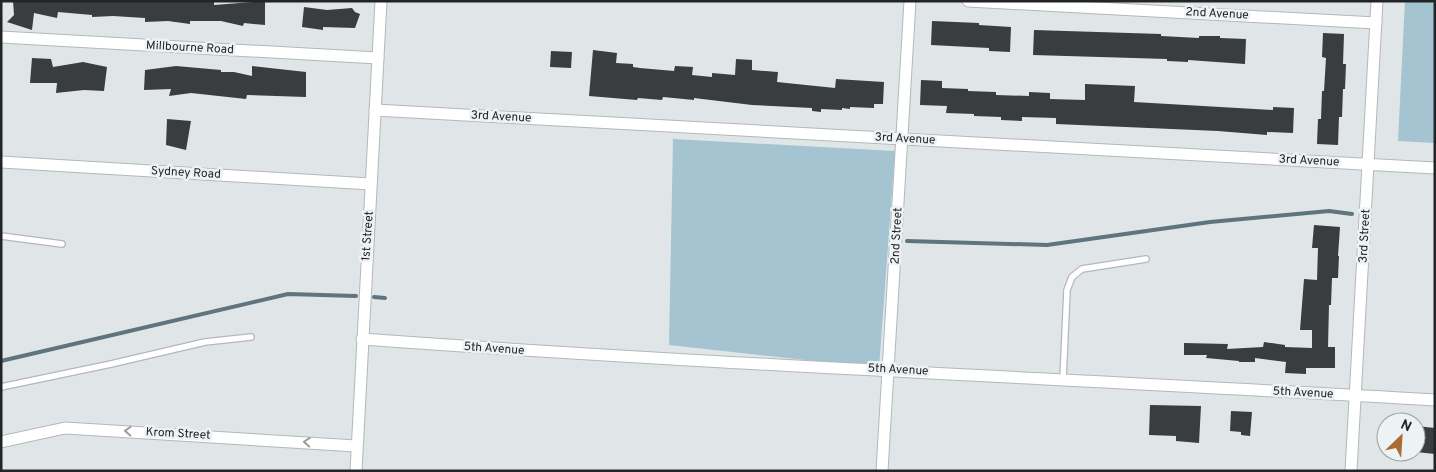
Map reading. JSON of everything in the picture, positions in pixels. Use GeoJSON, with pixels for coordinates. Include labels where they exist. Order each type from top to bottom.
{"type":"FeatureCollection","features":[{"type":"Feature","properties":{"kind":"street","name":"1st Street"},"geometry":{"type":"LineString","coordinates":[[356,471],[381,1]]}},
{"type":"Feature","properties":{"kind":"street","name":"2nd Street"},"geometry":{"type":"LineString","coordinates":[[882,471],[910,1]]}},
{"type":"Feature","properties":{"kind":"street","name":"2nd Avenue"},"geometry":{"type":"LineString","coordinates":[[968,1],[1376,23]]}},
{"type":"Feature","properties":{"kind":"street","name":"3rd Street"},"geometry":{"type":"LineString","coordinates":[[1351,471],[1377,1]]}},
{"type":"Feature","properties":{"kind":"street","name":"Millbourne Road"},"geometry":{"type":"LineString","coordinates":[[1,37],[378,58]]}},
{"type":"Feature","properties":{"kind":"street","name":"3rd Avenue"},"geometry":{"type":"LineString","coordinates":[[375,110],[1435,168]]}},
{"type":"Feature","properties":{"kind":"street","name":"Sydney Road"},"geometry":{"type":"LineString","coordinates":[[1,162],[371,184]]}},
{"type":"Feature","properties":{"kind":"street","name":"5th Avenue"},"geometry":{"type":"LineString","coordinates":[[362,339],[573,354],[1435,400]]}},
{"type":"Feature","properties":{"kind":"street","name":"Krom Street"},"geometry":{"type":"LineString","coordinates":[[1,442],[64,428],[356,446]]}},
{"type":"Feature","properties":{"kind":"lane"},"geometry":{"type":"LineString","coordinates":[[1,236],[62,244]]}},
{"type":"Feature","properties":{"kind":"lane"},"geometry":{"type":"LineString","coordinates":[[1063,380],[1067,290],[1072,277],[1082,269],[1146,259]]}},
{"type":"Feature","properties":{"kind":"lane"},"geometry":{"type":"LineString","coordinates":[[1,387],[205,342],[251,337]]}},
{"type":"Feature","properties":{"kind":"shaded area"},"geometry":{"type":"Polygon","coordinates":[[[1405,1],[1435,1],[1435,143],[1398,141],[1405,1]]]}},
{"type":"Feature","properties":{"kind":"shaded area"},"geometry":{"type":"Polygon","coordinates":[[[673,139],[895,151],[879,368],[669,345],[673,139]]]}},
{"type":"Feature","properties":{"kind":"building"},"geometry":{"type":"Polygon","coordinates":[[[13,1],[214,1],[214,5],[265,1],[265,25],[244,23],[243,26],[221,21],[190,21],[190,24],[168,21],[145,22],[145,18],[92,17],[92,15],[58,12],[57,18],[34,13],[32,30],[7,22],[14,15],[13,1]]]}},
{"type":"Feature","properties":{"kind":"building"},"geometry":{"type":"Polygon","coordinates":[[[304,7],[327,10],[352,8],[360,14],[355,28],[323,27],[323,30],[302,27],[304,7]]]}},
{"type":"Feature","properties":{"kind":"building"},"geometry":{"type":"Polygon","coordinates":[[[932,21],[979,23],[979,25],[1011,27],[1010,52],[989,51],[989,48],[931,45],[932,21]]]}},
{"type":"Feature","properties":{"kind":"building"},"geometry":{"type":"Polygon","coordinates":[[[1034,30],[1161,34],[1161,36],[1199,38],[1199,36],[1220,36],[1220,38],[1246,39],[1245,64],[1188,60],[1188,62],[1167,61],[1167,59],[1033,55],[1034,30]]]}},
{"type":"Feature","properties":{"kind":"building"},"geometry":{"type":"Polygon","coordinates":[[[1323,33],[1344,34],[1343,64],[1346,64],[1345,89],[1343,89],[1342,117],[1339,117],[1338,145],[1317,144],[1318,119],[1321,119],[1326,58],[1322,57],[1323,33]]]}},
{"type":"Feature","properties":{"kind":"building"},"geometry":{"type":"Polygon","coordinates":[[[593,50],[617,53],[616,63],[633,64],[633,67],[674,71],[675,66],[693,67],[692,75],[712,77],[712,73],[735,75],[736,59],[752,60],[752,70],[778,72],[777,82],[835,88],[836,79],[884,82],[883,104],[874,104],[874,108],[821,109],[821,112],[812,111],[812,108],[752,105],[694,98],[694,100],[663,97],[662,100],[638,98],[637,100],[589,96],[593,50]]]}},
{"type":"Feature","properties":{"kind":"building"},"geometry":{"type":"Polygon","coordinates":[[[551,51],[572,52],[571,68],[550,67],[551,51]]]}},
{"type":"Feature","properties":{"kind":"building"},"geometry":{"type":"Polygon","coordinates":[[[32,58],[51,59],[53,67],[83,62],[107,67],[104,91],[84,90],[56,93],[57,83],[30,83],[32,58]]]}},
{"type":"Feature","properties":{"kind":"building"},"geometry":{"type":"Polygon","coordinates":[[[176,66],[221,70],[221,72],[234,72],[252,76],[252,66],[306,72],[306,97],[247,95],[246,99],[191,93],[169,96],[171,89],[144,90],[145,70],[176,66]]]}},
{"type":"Feature","properties":{"kind":"building"},"geometry":{"type":"Polygon","coordinates":[[[921,80],[942,81],[942,88],[996,92],[996,95],[1029,96],[1029,92],[1050,93],[1050,99],[1085,100],[1085,84],[1135,86],[1134,102],[1273,110],[1273,107],[1294,108],[1293,133],[1267,132],[1267,135],[1056,124],[1056,118],[1022,117],[1022,121],[1001,120],[1001,117],[974,116],[974,114],[946,113],[947,106],[920,105],[921,80]]]}},
{"type":"Feature","properties":{"kind":"building"},"geometry":{"type":"Polygon","coordinates":[[[167,119],[191,121],[186,150],[166,145],[167,119]]]}},
{"type":"Feature","properties":{"kind":"building"},"geometry":{"type":"Polygon","coordinates":[[[1314,225],[1340,227],[1338,278],[1332,278],[1331,305],[1329,305],[1328,347],[1335,347],[1335,368],[1306,368],[1306,374],[1285,373],[1286,362],[1255,358],[1255,362],[1239,362],[1206,358],[1207,355],[1184,355],[1184,343],[1228,344],[1227,349],[1263,347],[1264,342],[1285,345],[1285,347],[1312,348],[1312,330],[1300,330],[1304,279],[1317,280],[1318,248],[1312,248],[1314,225]]]}},
{"type":"Feature","properties":{"kind":"building"},"geometry":{"type":"Polygon","coordinates":[[[1150,405],[1201,406],[1199,443],[1176,441],[1176,436],[1149,435],[1150,405]]]}},
{"type":"Feature","properties":{"kind":"building"},"geometry":{"type":"Polygon","coordinates":[[[1231,411],[1252,412],[1250,436],[1241,435],[1241,432],[1230,431],[1231,411]]]}},
{"type":"Feature","properties":{"kind":"building"},"geometry":{"type":"Polygon","coordinates":[[[1426,427],[1435,428],[1435,454],[1426,453],[1426,427]]]}},
{"type":"Feature","properties":{"kind":"waterway"},"geometry":{"type":"LineString","coordinates":[[907,241],[1047,245],[1210,222],[1329,211],[1352,214]]}},
{"type":"Feature","properties":{"kind":"waterway"},"geometry":{"type":"LineString","coordinates":[[1,361],[288,294],[356,296]]}},
{"type":"Feature","properties":{"kind":"waterway"},"geometry":{"type":"LineString","coordinates":[[374,297],[385,298]]}}]}
